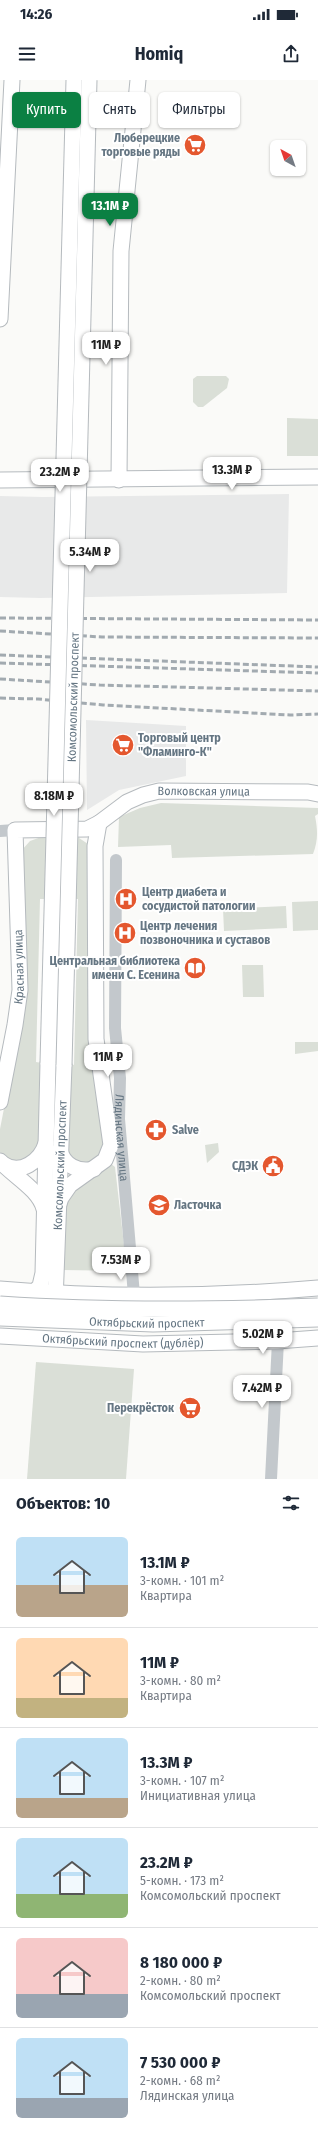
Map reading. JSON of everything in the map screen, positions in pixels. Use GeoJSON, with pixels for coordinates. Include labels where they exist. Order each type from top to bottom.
{"type":"FeatureCollection","features":[{"type":"Feature","properties":{"kind":"main road"},"geometry":{"type":"LineString","coordinates":[[0,319],[2,218],[11,126],[12,80]]}},
{"type":"Feature","properties":{"kind":"main road","name":"Комсомольский проспект"},"geometry":{"type":"LineString","coordinates":[[34,1292],[40,1286],[43,1273],[74,80]]}},
{"type":"Feature","properties":{"kind":"main road","name":"Комсомольский проспект"},"geometry":{"type":"LineString","coordinates":[[51,1339],[56,1292],[64,1065],[89,80]]}},
{"type":"Feature","properties":{"kind":"main road"},"geometry":{"type":"LineString","coordinates":[[119,480],[121,251],[138,80]]}},
{"type":"Feature","properties":{"kind":"main road"},"geometry":{"type":"LineString","coordinates":[[0,144],[11,126]]}},
{"type":"Feature","properties":{"kind":"main road"},"geometry":{"type":"LineString","coordinates":[[0,480],[119,480],[318,476]]}},
{"type":"Feature","properties":{"kind":"main road","name":"Волковская улица"},"geometry":{"type":"LineString","coordinates":[[7,830],[84,830],[99,823],[127,802],[143,795],[159,791],[308,792],[318,794]]}},
{"type":"Feature","properties":{"kind":"main road","name":"Лядинская улица"},"geometry":{"type":"LineString","coordinates":[[58,1207],[61,1198],[70,1185],[106,1160],[111,1145],[98,1061],[96,1019],[95,846],[99,823]]}},
{"type":"Feature","properties":{"kind":"main road","name":"Красная улица"},"geometry":{"type":"LineString","coordinates":[[0,1102],[16,1025],[20,990],[7,830]]}},
{"type":"Feature","properties":{"kind":"main road"},"geometry":{"type":"LineString","coordinates":[[0,1161],[13,1168],[26,1166],[39,1156],[44,1149],[46,1140]]}},
{"type":"Feature","properties":{"kind":"main road"},"geometry":{"type":"LineString","coordinates":[[60,1148],[64,1159],[74,1167],[85,1171],[94,1169]]}},
{"type":"Feature","properties":{"kind":"main road"},"geometry":{"type":"LineString","coordinates":[[0,1161],[38,1196],[44,1212]]}},
{"type":"Feature","properties":{"kind":"main road"},"geometry":{"type":"LineString","coordinates":[[0,1289],[34,1292],[134,1295],[275,1292],[318,1288]]}},
{"type":"Feature","properties":{"kind":"main road","name":"Октябрьский проспект"},"geometry":{"type":"LineString","coordinates":[[0,1304],[151,1310],[318,1306]]}},
{"type":"Feature","properties":{"kind":"main road","name":"Октябрьский проспект"},"geometry":{"type":"LineString","coordinates":[[0,1318],[153,1324],[318,1319]]}},
{"type":"Feature","properties":{"kind":"main road","name":"Октябрьский проспект (дублёр)"},"geometry":{"type":"LineString","coordinates":[[0,1336],[143,1344],[277,1341],[318,1338]]}},
{"type":"Feature","properties":{"kind":"street","name":"Лядинская улица"},"geometry":{"type":"LineString","coordinates":[[116,860],[115,1028],[120,1078],[118,1119],[134,1295]]}},
{"type":"Feature","properties":{"kind":"street"},"geometry":{"type":"LineString","coordinates":[[271,1479],[277,1341],[259,1334],[254,1330],[251,1312],[256,1302],[260,1298],[275,1292]]}},
{"type":"Feature","properties":{"kind":"shaded area"},"geometry":{"type":"Polygon","coordinates":[[[197,376],[226,376],[229,379],[227,388],[203,407],[198,407],[193,402],[193,379],[197,376]]]}},
{"type":"Feature","properties":{"kind":"shaded area"},"geometry":{"type":"Polygon","coordinates":[[[287,418],[318,419],[318,456],[287,456],[287,418]]]}},
{"type":"Feature","properties":{"kind":"shaded area"},"geometry":{"type":"Polygon","coordinates":[[[289,494],[287,593],[40,598],[0,597],[0,496],[43,497],[289,494]]]}},
{"type":"Feature","properties":{"kind":"shaded area"},"geometry":{"type":"Polygon","coordinates":[[[86,720],[186,726],[186,776],[119,790],[87,810],[86,720]]]}},
{"type":"Feature","properties":{"kind":"shaded area"},"geometry":{"type":"Polygon","coordinates":[[[161,803],[318,808],[318,814],[315,816],[317,836],[315,849],[313,854],[172,858],[171,845],[118,847],[119,817],[140,808],[161,803]]]}},
{"type":"Feature","properties":{"kind":"shaded area"},"geometry":{"type":"Polygon","coordinates":[[[44,836],[76,836],[88,844],[106,1138],[104,1153],[85,1166],[68,1156],[68,1063],[74,1065],[78,899],[40,899],[36,1062],[42,1063],[40,1146],[21,1164],[2,1156],[0,1152],[0,1129],[20,1026],[22,850],[30,841],[44,836]]]}},
{"type":"Feature","properties":{"kind":"shaded area"},"geometry":{"type":"Polygon","coordinates":[[[318,901],[318,930],[293,931],[292,902],[318,901]]]}},
{"type":"Feature","properties":{"kind":"shaded area"},"geometry":{"type":"Polygon","coordinates":[[[286,906],[287,928],[224,931],[223,909],[286,906]]]}},
{"type":"Feature","properties":{"kind":"shaded area"},"geometry":{"type":"Polygon","coordinates":[[[242,965],[263,965],[264,997],[243,997],[242,965]]]}},
{"type":"Feature","properties":{"kind":"shaded area"},"geometry":{"type":"Polygon","coordinates":[[[295,1042],[318,1042],[318,1051],[295,1054],[295,1042]]]}},
{"type":"Feature","properties":{"kind":"shaded area"},"geometry":{"type":"Polygon","coordinates":[[[218,1143],[219,1152],[207,1163],[205,1145],[218,1143]]]}},
{"type":"Feature","properties":{"kind":"shaded area"},"geometry":{"type":"Polygon","coordinates":[[[110,1163],[115,1167],[127,1271],[62,1270],[63,1211],[67,1196],[110,1163]]]}},
{"type":"Feature","properties":{"kind":"shaded area"},"geometry":{"type":"Polygon","coordinates":[[[36,1362],[134,1369],[126,1479],[27,1479],[36,1362]]]}},
{"type":"Feature","properties":{"kind":"railway"},"geometry":{"type":"LineString","coordinates":[[0,618],[318,620]]}},
{"type":"Feature","properties":{"kind":"railway"},"geometry":{"type":"LineString","coordinates":[[0,631],[102,637],[318,638]]}},
{"type":"Feature","properties":{"kind":"railway"},"geometry":{"type":"LineString","coordinates":[[0,655],[318,667]]}},
{"type":"Feature","properties":{"kind":"railway"},"geometry":{"type":"LineString","coordinates":[[0,663],[318,673]]}},
{"type":"Feature","properties":{"kind":"railway"},"geometry":{"type":"LineString","coordinates":[[0,679],[100,685],[318,691]]}},
{"type":"Feature","properties":{"kind":"railway"},"geometry":{"type":"LineString","coordinates":[[0,698],[38,699],[103,705],[290,715],[318,714]]}},
{"type":"Feature","properties":{"kind":"place","name":"Люберецкие торговые ряды"},"geometry":{"type":"Point","coordinates":[195,145]}},
{"type":"Feature","properties":{"kind":"place","name":"Торговый центр \"Фламинго-К\""},"geometry":{"type":"Point","coordinates":[123,745]}},
{"type":"Feature","properties":{"kind":"place","name":"Центр диабета и сосудистой патологии"},"geometry":{"type":"Point","coordinates":[126,899]}},
{"type":"Feature","properties":{"kind":"place","name":"Центр лечения позвоночника и суставов"},"geometry":{"type":"Point","coordinates":[125,933]}},
{"type":"Feature","properties":{"kind":"place","name":"Центральная библиотека имени С. Есенина"},"geometry":{"type":"Point","coordinates":[195,968]}},
{"type":"Feature","properties":{"kind":"place","name":"Salve"},"geometry":{"type":"Point","coordinates":[156,1130]}},
{"type":"Feature","properties":{"kind":"place","name":"СДЭК"},"geometry":{"type":"Point","coordinates":[273,1166]}},
{"type":"Feature","properties":{"kind":"place","name":"Ласточка"},"geometry":{"type":"Point","coordinates":[159,1205]}},
{"type":"Feature","properties":{"kind":"place","name":"Перекрёсток"},"geometry":{"type":"Point","coordinates":[190,1408]}}]}
